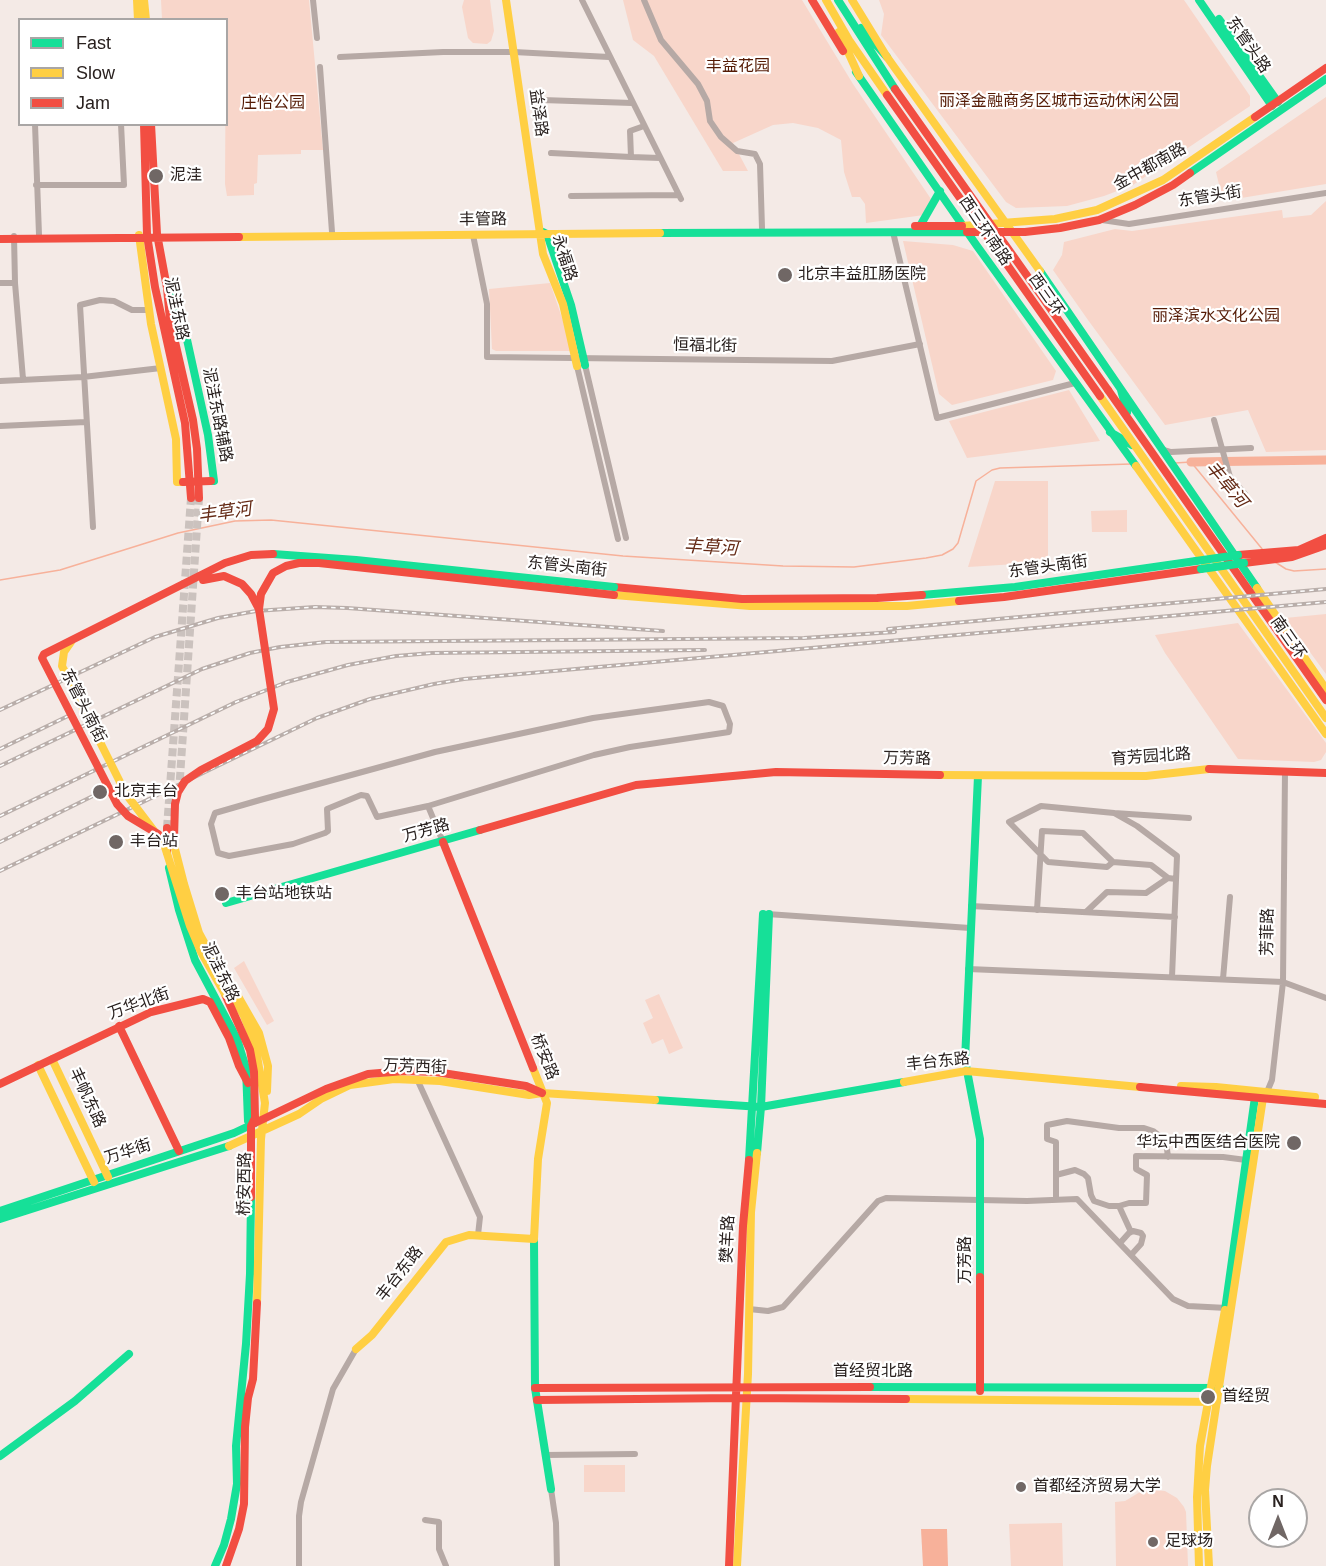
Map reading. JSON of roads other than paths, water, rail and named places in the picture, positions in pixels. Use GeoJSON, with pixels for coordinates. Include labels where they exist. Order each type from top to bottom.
{"type":"FeatureCollection","features":[{"type":"Feature","properties":{"kind":"main road"},"geometry":{"type":"LineString","coordinates":[[137,0],[138,18]]}},
{"type":"Feature","properties":{"kind":"main road"},"geometry":{"type":"LineString","coordinates":[[144,0],[146,18]]}},
{"type":"Feature","properties":{"kind":"main road","name":"益泽路"},"geometry":{"type":"LineString","coordinates":[[506,0],[542,233]]}},
{"type":"Feature","properties":{"kind":"main road","name":"西三环南路"},"geometry":{"type":"LineString","coordinates":[[812,0],[859,76],[977,246],[1326,734]]}},
{"type":"Feature","properties":{"kind":"main road","name":"西三环"},"geometry":{"type":"LineString","coordinates":[[826,0],[1108,390],[1256,603]]}},
{"type":"Feature","properties":{"kind":"main road","name":"西三环南路"},"geometry":{"type":"LineString","coordinates":[[854,0],[887,57],[1013,232],[1326,689]]}},
{"type":"Feature","properties":{"kind":"main road","name":"东管头路"},"geometry":{"type":"LineString","coordinates":[[1198,0],[1275,104]]}},
{"type":"Feature","properties":{"kind":"main road","name":"东管头路"},"geometry":{"type":"LineString","coordinates":[[1205,0],[1275,104]]}},
{"type":"Feature","properties":{"kind":"main road"},"geometry":{"type":"LineString","coordinates":[[840,4],[849,11],[887,57]]}},
{"type":"Feature","properties":{"kind":"main road","name":"西三环"},"geometry":{"type":"LineString","coordinates":[[840,4],[891,92],[1245,604]]}},
{"type":"Feature","properties":{"kind":"main road"},"geometry":{"type":"LineString","coordinates":[[831,9],[846,50],[859,76]]}},
{"type":"Feature","properties":{"kind":"main road","name":"金中都南路"},"geometry":{"type":"LineString","coordinates":[[963,226],[1004,220],[1054,219],[1080,214],[1131,196],[1192,162],[1326,68]]}},
{"type":"Feature","properties":{"kind":"main road","name":"金中都南路"},"geometry":{"type":"LineString","coordinates":[[963,226],[1013,232],[1060,228],[1099,220],[1135,205],[1173,185],[1326,79]]}},
{"type":"Feature","properties":{"kind":"main road","name":"泥洼东路"},"geometry":{"type":"LineString","coordinates":[[144,126],[143,236],[185,423],[195,498],[197,449],[193,420],[170,320],[167,288],[157,236],[151,126]]}},
{"type":"Feature","properties":{"kind":"main road"},"geometry":{"type":"LineString","coordinates":[[920,226],[940,191]]}},
{"type":"Feature","properties":{"kind":"main road","name":"丰管路"},"geometry":{"type":"LineString","coordinates":[[157,236],[332,232],[893,232],[963,226]]}},
{"type":"Feature","properties":{"kind":"main road","name":"丰管路"},"geometry":{"type":"LineString","coordinates":[[0,237],[473,235],[963,226]]}},
{"type":"Feature","properties":{"kind":"main road","name":"永福路"},"geometry":{"type":"LineString","coordinates":[[542,233],[543,254],[563,304],[580,362]]}},
{"type":"Feature","properties":{"kind":"main road","name":"丰管路"},"geometry":{"type":"LineString","coordinates":[[14,237],[39,235],[143,236]]}},
{"type":"Feature","properties":{"kind":"main road","name":"泥洼东路辅路"},"geometry":{"type":"LineString","coordinates":[[143,236],[150,317],[176,439],[177,482],[214,481],[208,435],[184,327],[167,288]]}},
{"type":"Feature","properties":{"kind":"main road"},"geometry":{"type":"LineString","coordinates":[[977,246],[1019,243]]}},
{"type":"Feature","properties":{"kind":"main road"},"geometry":{"type":"LineString","coordinates":[[1121,390],[1131,424]]}},
{"type":"Feature","properties":{"kind":"main road"},"geometry":{"type":"LineString","coordinates":[[1110,432],[1135,446]]}},
{"type":"Feature","properties":{"kind":"main road","name":"东管头南街"},"geometry":{"type":"LineString","coordinates":[[1276,556],[1299,550],[1326,538]]}},
{"type":"Feature","properties":{"kind":"main road","name":"东管头南街"},"geometry":{"type":"LineString","coordinates":[[158,834],[128,816],[117,804],[42,658],[44,654],[225,563],[251,555],[271,554],[356,560],[750,606],[907,606],[1004,597],[1199,565],[1238,555],[1263,557],[1304,554],[1326,545]]}},
{"type":"Feature","properties":{"kind":"main road","name":"东管头南街"},"geometry":{"type":"LineString","coordinates":[[1199,565],[1244,563],[1263,557]]}},
{"type":"Feature","properties":{"kind":"main road","name":"东管头南街"},"geometry":{"type":"LineString","coordinates":[[259,609],[261,594],[273,573],[298,563],[319,563],[614,591]]}},
{"type":"Feature","properties":{"kind":"main road"},"geometry":{"type":"LineString","coordinates":[[168,593],[210,577],[224,576],[242,584],[251,594],[259,609],[274,695],[272,719],[268,729],[257,741],[201,770],[185,781],[178,792],[172,824]]}},
{"type":"Feature","properties":{"kind":"main road","name":"南三环"},"geometry":{"type":"LineString","coordinates":[[1256,603],[1326,700]]}},
{"type":"Feature","properties":{"kind":"main road","name":"南三环"},"geometry":{"type":"LineString","coordinates":[[1245,604],[1326,718]]}},
{"type":"Feature","properties":{"kind":"main road"},"geometry":{"type":"LineString","coordinates":[[85,635],[71,642],[64,652],[62,666],[126,794],[158,834],[168,853],[190,926],[201,952],[227,992]]}},
{"type":"Feature","properties":{"kind":"main road","name":"育芳园北路"},"geometry":{"type":"LineString","coordinates":[[978,776],[1146,776],[1203,769],[1325,771]]}},
{"type":"Feature","properties":{"kind":"main road","name":"万芳路"},"geometry":{"type":"LineString","coordinates":[[226,903],[636,786],[776,772],[978,776],[968,969],[966,1071],[980,1130],[980,1399]]}},
{"type":"Feature","properties":{"kind":"main road","name":"泥洼东路"},"geometry":{"type":"LineString","coordinates":[[172,824],[169,872],[195,960],[237,1039],[246,1068],[248,1121],[251,1131]]}},
{"type":"Feature","properties":{"kind":"main road","name":"泥洼东路"},"geometry":{"type":"LineString","coordinates":[[172,824],[177,858],[199,933],[254,1021],[263,1046],[268,1077],[265,1103]]}},
{"type":"Feature","properties":{"kind":"main road","name":"桥安西路"},"geometry":{"type":"LineString","coordinates":[[172,824],[174,845],[195,919],[246,1039],[252,1062],[255,1118],[251,1131],[250,1274],[236,1446],[237,1484],[231,1519],[215,1566]]}},
{"type":"Feature","properties":{"kind":"main road","name":"桥安路"},"geometry":{"type":"LineString","coordinates":[[443,842],[547,1108],[538,1159],[534,1239],[535,1388],[551,1489]]}},
{"type":"Feature","properties":{"kind":"main road","name":"樊羊路"},"geometry":{"type":"LineString","coordinates":[[729,1566],[737,1398],[743,1386],[749,1309],[751,1212],[766,914]]}},
{"type":"Feature","properties":{"kind":"main road","name":"桥安西路"},"geometry":{"type":"LineString","coordinates":[[226,1566],[239,1529],[244,1504],[244,1426],[253,1379],[265,1103],[255,1044],[244,1016],[227,992]]}},
{"type":"Feature","properties":{"kind":"main road","name":"万华北街"},"geometry":{"type":"LineString","coordinates":[[0,1084],[151,1012],[203,999],[210,1002],[229,1038],[248,1083]]}},
{"type":"Feature","properties":{"kind":"main road"},"geometry":{"type":"LineString","coordinates":[[119,1026],[179,1151]]}},
{"type":"Feature","properties":{"kind":"main road","name":"丰帆东路"},"geometry":{"type":"LineString","coordinates":[[52,1059],[108,1179]]}},
{"type":"Feature","properties":{"kind":"main road","name":"丰帆东路"},"geometry":{"type":"LineString","coordinates":[[38,1065],[94,1183]]}},
{"type":"Feature","properties":{"kind":"main road","name":"丰台东路"},"geometry":{"type":"LineString","coordinates":[[757,1107],[966,1071],[1261,1096],[1326,1098]]}},
{"type":"Feature","properties":{"kind":"main road","name":"万芳西街"},"geometry":{"type":"LineString","coordinates":[[264,1120],[343,1081],[385,1072],[436,1072],[526,1086],[542,1093]]}},
{"type":"Feature","properties":{"kind":"main road","name":"万芳西街"},"geometry":{"type":"LineString","coordinates":[[262,1131],[299,1114],[321,1099],[350,1085],[394,1078],[483,1087],[529,1095],[542,1093],[757,1107]]}},
{"type":"Feature","properties":{"kind":"main road","name":"丰台东路"},"geometry":{"type":"LineString","coordinates":[[1157,1088],[1197,1086],[1326,1104]]}},
{"type":"Feature","properties":{"kind":"main road","name":"芳菲路"},"geometry":{"type":"LineString","coordinates":[[1228,1308],[1246,1160],[1261,1096]]}},
{"type":"Feature","properties":{"kind":"main road","name":"芳菲路"},"geometry":{"type":"LineString","coordinates":[[1205,1447],[1261,1096]]}},
{"type":"Feature","properties":{"kind":"main road","name":"樊羊路"},"geometry":{"type":"LineString","coordinates":[[737,1566],[747,1398],[743,1386],[743,1226],[757,1107]]}},
{"type":"Feature","properties":{"kind":"main road","name":"万华街"},"geometry":{"type":"LineString","coordinates":[[0,1210],[234,1144],[264,1120]]}},
{"type":"Feature","properties":{"kind":"main road","name":"万华街"},"geometry":{"type":"LineString","coordinates":[[108,1179],[179,1151],[251,1131],[262,1131]]}},
{"type":"Feature","properties":{"kind":"main road","name":"万华街"},"geometry":{"type":"LineString","coordinates":[[0,1219],[94,1183]]}},
{"type":"Feature","properties":{"kind":"main road"},"geometry":{"type":"LineString","coordinates":[[478,1235],[534,1239]]}},
{"type":"Feature","properties":{"kind":"main road","name":"丰台东路"},"geometry":{"type":"LineString","coordinates":[[356,1349],[372,1335],[440,1247],[454,1238],[478,1235]]}},
{"type":"Feature","properties":{"kind":"main road"},"geometry":{"type":"LineString","coordinates":[[0,1456],[75,1401],[129,1354]]}},
{"type":"Feature","properties":{"kind":"main road","name":"首经贸北路"},"geometry":{"type":"LineString","coordinates":[[535,1388],[743,1386],[1215,1388]]}},
{"type":"Feature","properties":{"kind":"main road","name":"首经贸北路"},"geometry":{"type":"LineString","coordinates":[[537,1400],[747,1398],[1212,1402]]}},
{"type":"Feature","properties":{"kind":"main road"},"geometry":{"type":"LineString","coordinates":[[1199,1566],[1197,1497],[1205,1447]]}},
{"type":"Feature","properties":{"kind":"main road"},"geometry":{"type":"LineString","coordinates":[[1205,1447],[1209,1566]]}},
{"type":"Feature","properties":{"kind":"street"},"geometry":{"type":"LineString","coordinates":[[313,0],[317,38]]}},
{"type":"Feature","properties":{"kind":"street"},"geometry":{"type":"LineString","coordinates":[[571,196],[680,197],[582,0]]}},
{"type":"Feature","properties":{"kind":"street"},"geometry":{"type":"LineString","coordinates":[[644,0],[661,40],[698,84],[707,101],[710,121],[721,137],[737,151],[755,154],[760,164],[762,228]]}},
{"type":"Feature","properties":{"kind":"street"},"geometry":{"type":"LineString","coordinates":[[340,57],[442,52],[514,52],[609,57]]}},
{"type":"Feature","properties":{"kind":"street"},"geometry":{"type":"LineString","coordinates":[[320,67],[332,232]]}},
{"type":"Feature","properties":{"kind":"street"},"geometry":{"type":"LineString","coordinates":[[542,100],[632,103]]}},
{"type":"Feature","properties":{"kind":"street"},"geometry":{"type":"LineString","coordinates":[[35,126],[39,235]]}},
{"type":"Feature","properties":{"kind":"street"},"geometry":{"type":"LineString","coordinates":[[36,185],[124,185],[121,126]]}},
{"type":"Feature","properties":{"kind":"street"},"geometry":{"type":"LineString","coordinates":[[631,157],[630,131],[644,126]]}},
{"type":"Feature","properties":{"kind":"street"},"geometry":{"type":"LineString","coordinates":[[551,153],[660,158]]}},
{"type":"Feature","properties":{"kind":"street","name":"东管头街"},"geometry":{"type":"LineString","coordinates":[[1099,220],[1129,224],[1326,194]]}},
{"type":"Feature","properties":{"kind":"street"},"geometry":{"type":"LineString","coordinates":[[893,232],[937,418],[1075,383]]}},
{"type":"Feature","properties":{"kind":"street","name":"恒福北街"},"geometry":{"type":"LineString","coordinates":[[473,235],[487,304],[487,357],[580,362],[832,361],[920,344]]}},
{"type":"Feature","properties":{"kind":"street"},"geometry":{"type":"LineString","coordinates":[[14,237],[15,283],[23,379]]}},
{"type":"Feature","properties":{"kind":"street"},"geometry":{"type":"LineString","coordinates":[[0,283],[15,283]]}},
{"type":"Feature","properties":{"kind":"street"},"geometry":{"type":"LineString","coordinates":[[93,527],[80,304],[100,300],[114,301],[132,310],[146,310]]}},
{"type":"Feature","properties":{"kind":"street","name":"永福路"},"geometry":{"type":"LineString","coordinates":[[580,362],[626,538]]}},
{"type":"Feature","properties":{"kind":"street","name":"永福路"},"geometry":{"type":"LineString","coordinates":[[580,362],[618,539]]}},
{"type":"Feature","properties":{"kind":"street"},"geometry":{"type":"LineString","coordinates":[[0,381],[83,377],[161,368]]}},
{"type":"Feature","properties":{"kind":"street"},"geometry":{"type":"LineString","coordinates":[[1214,420],[1230,477],[1245,494]]}},
{"type":"Feature","properties":{"kind":"street"},"geometry":{"type":"LineString","coordinates":[[0,426],[86,422]]}},
{"type":"Feature","properties":{"kind":"street"},"geometry":{"type":"LineString","coordinates":[[1161,449],[1171,452],[1222,453],[1251,448]]}},
{"type":"Feature","properties":{"kind":"street"},"geometry":{"type":"LineString","coordinates":[[709,702],[723,705],[730,724],[729,732],[630,747],[594,755],[428,806],[377,817],[368,796],[362,795],[327,809],[328,831],[325,833],[292,844],[229,856],[218,853],[211,824],[215,813],[260,800],[435,752],[593,718],[709,702]]}},
{"type":"Feature","properties":{"kind":"street","name":"芳菲路"},"geometry":{"type":"LineString","coordinates":[[1261,1096],[1272,1080],[1283,982],[1285,771]]}},
{"type":"Feature","properties":{"kind":"street"},"geometry":{"type":"LineString","coordinates":[[428,806],[443,842]]}},
{"type":"Feature","properties":{"kind":"street"},"geometry":{"type":"LineString","coordinates":[[1113,862],[1107,867],[1048,862],[1009,822],[1041,806],[1189,818]]}},
{"type":"Feature","properties":{"kind":"street"},"geometry":{"type":"LineString","coordinates":[[1114,813],[1137,826],[1178,856],[1172,977]]}},
{"type":"Feature","properties":{"kind":"street"},"geometry":{"type":"LineString","coordinates":[[1037,910],[1042,831],[1083,833],[1113,862],[1151,865],[1168,878],[1176,879]]}},
{"type":"Feature","properties":{"kind":"street"},"geometry":{"type":"LineString","coordinates":[[1086,912],[1107,892],[1146,893],[1168,878]]}},
{"type":"Feature","properties":{"kind":"street"},"geometry":{"type":"LineString","coordinates":[[1223,979],[1230,897]]}},
{"type":"Feature","properties":{"kind":"street"},"geometry":{"type":"LineString","coordinates":[[971,906],[1175,917]]}},
{"type":"Feature","properties":{"kind":"street"},"geometry":{"type":"LineString","coordinates":[[766,914],[970,928]]}},
{"type":"Feature","properties":{"kind":"street"},"geometry":{"type":"LineString","coordinates":[[968,969],[1283,982],[1326,998]]}},
{"type":"Feature","properties":{"kind":"street"},"geometry":{"type":"LineString","coordinates":[[417,1079],[480,1218],[478,1235]]}},
{"type":"Feature","properties":{"kind":"street"},"geometry":{"type":"LineString","coordinates":[[1056,1200],[1056,1142],[1047,1139],[1047,1125],[1067,1121],[1119,1128],[1144,1128],[1154,1131],[1166,1141],[1168,1157]]}},
{"type":"Feature","properties":{"kind":"street"},"geometry":{"type":"LineString","coordinates":[[1056,1175],[1075,1170],[1084,1174],[1088,1178],[1094,1201],[1109,1206],[1119,1206],[1128,1203],[1146,1203],[1147,1175],[1136,1169],[1136,1156],[1223,1156],[1246,1160]]}},
{"type":"Feature","properties":{"kind":"street"},"geometry":{"type":"LineString","coordinates":[[749,1309],[768,1311],[783,1307],[878,1201],[886,1198],[1077,1199],[1173,1299],[1188,1306],[1228,1308]]}},
{"type":"Feature","properties":{"kind":"street"},"geometry":{"type":"LineString","coordinates":[[1119,1206],[1131,1232]]}},
{"type":"Feature","properties":{"kind":"street"},"geometry":{"type":"LineString","coordinates":[[1131,1232],[1141,1233],[1143,1239],[1142,1244],[1131,1255]]}},
{"type":"Feature","properties":{"kind":"street"},"geometry":{"type":"LineString","coordinates":[[1120,1243],[1131,1232]]}},
{"type":"Feature","properties":{"kind":"street"},"geometry":{"type":"LineString","coordinates":[[299,1566],[299,1516],[302,1502],[333,1389],[356,1349]]}},
{"type":"Feature","properties":{"kind":"street"},"geometry":{"type":"LineString","coordinates":[[545,1455],[634,1454]]}},
{"type":"Feature","properties":{"kind":"street"},"geometry":{"type":"LineString","coordinates":[[551,1489],[556,1523],[557,1566]]}},
{"type":"Feature","properties":{"kind":"street"},"geometry":{"type":"LineString","coordinates":[[425,1520],[439,1522],[439,1549],[446,1566]]}},
{"type":"Feature","properties":{"kind":"waterway"},"geometry":{"type":"LineString","coordinates":[[1191,462],[1326,460]]}},
{"type":"Feature","properties":{"kind":"waterway","name":"丰草河"},"geometry":{"type":"LineString","coordinates":[[1175,463],[1191,462],[1263,550]]}},
{"type":"Feature","properties":{"kind":"waterway","name":"丰草河"},"geometry":{"type":"LineString","coordinates":[[0,580],[60,570],[178,533],[235,521],[271,520],[623,556],[783,566],[854,567],[926,558],[942,555],[953,549],[958,543],[976,481],[992,470],[1131,464]]}},
{"type":"Feature","properties":{"kind":"waterway","name":"丰草河"},"geometry":{"type":"LineString","coordinates":[[1275,562],[1294,571],[1326,569]]}},
{"type":"Feature","properties":{"kind":"tunnel"},"geometry":{"type":"LineString","coordinates":[[167,828],[191,498]]}},
{"type":"Feature","properties":{"kind":"tunnel"},"geometry":{"type":"LineString","coordinates":[[179,792],[199,498]]}},
{"type":"Feature","properties":{"kind":"railway"},"geometry":{"type":"LineString","coordinates":[[888,629],[1326,589]]}},
{"type":"Feature","properties":{"kind":"railway"},"geometry":{"type":"LineString","coordinates":[[0,871],[317,718],[370,699],[434,684],[464,679],[1326,602]]}},
{"type":"Feature","properties":{"kind":"railway"},"geometry":{"type":"LineString","coordinates":[[0,710],[155,637],[218,618],[256,611],[315,607],[347,608],[663,631]]}},
{"type":"Feature","properties":{"kind":"railway"},"geometry":{"type":"LineString","coordinates":[[0,766],[202,669],[250,653],[280,647],[326,642],[804,638],[895,632]]}},
{"type":"Feature","properties":{"kind":"railway"},"geometry":{"type":"LineString","coordinates":[[0,816],[236,702],[287,682],[348,665],[396,656],[432,653],[705,650]]}},
{"type":"Feature","properties":{"kind":"railway"},"geometry":{"type":"LineString","coordinates":[[0,749],[68,716]]}},
{"type":"Feature","properties":{"kind":"railway"},"geometry":{"type":"LineString","coordinates":[[0,842],[105,790]]}},
{"type":"Feature","properties":{"kind":"place","name":"泥洼"},"geometry":{"type":"Point","coordinates":[156,176]}},
{"type":"Feature","properties":{"kind":"place","name":"北京丰益肛肠医院"},"geometry":{"type":"Point","coordinates":[785,275]}},
{"type":"Feature","properties":{"kind":"place","name":"北京丰台"},"geometry":{"type":"Point","coordinates":[100,792]}},
{"type":"Feature","properties":{"kind":"place","name":"丰台站"},"geometry":{"type":"Point","coordinates":[116,842]}},
{"type":"Feature","properties":{"kind":"place","name":"丰台站地铁站"},"geometry":{"type":"Point","coordinates":[222,894]}},
{"type":"Feature","properties":{"kind":"place","name":"华坛中西医结合医院"},"geometry":{"type":"Point","coordinates":[1294,1143]}},
{"type":"Feature","properties":{"kind":"place","name":"首经贸"},"geometry":{"type":"Point","coordinates":[1208,1397]}},
{"type":"Feature","properties":{"kind":"place","name":"首都经济贸易大学"},"geometry":{"type":"Point","coordinates":[1021,1487]}},
{"type":"Feature","properties":{"kind":"place","name":"足球场"},"geometry":{"type":"Point","coordinates":[1153,1542]}},
{"type":"Feature","properties":{"kind":"park label","name":"丰益花园"},"geometry":{"type":"Point","coordinates":[738,67]}},
{"type":"Feature","properties":{"kind":"park label","name":"丽泽金融商务区城市运动休闲公园"},"geometry":{"type":"Point","coordinates":[1059,102]}},
{"type":"Feature","properties":{"kind":"park label","name":"庄怡公园"},"geometry":{"type":"Point","coordinates":[273,104]}},
{"type":"Feature","properties":{"kind":"park label","name":"丽泽滨水文化公园"},"geometry":{"type":"Point","coordinates":[1216,317]}}]}
